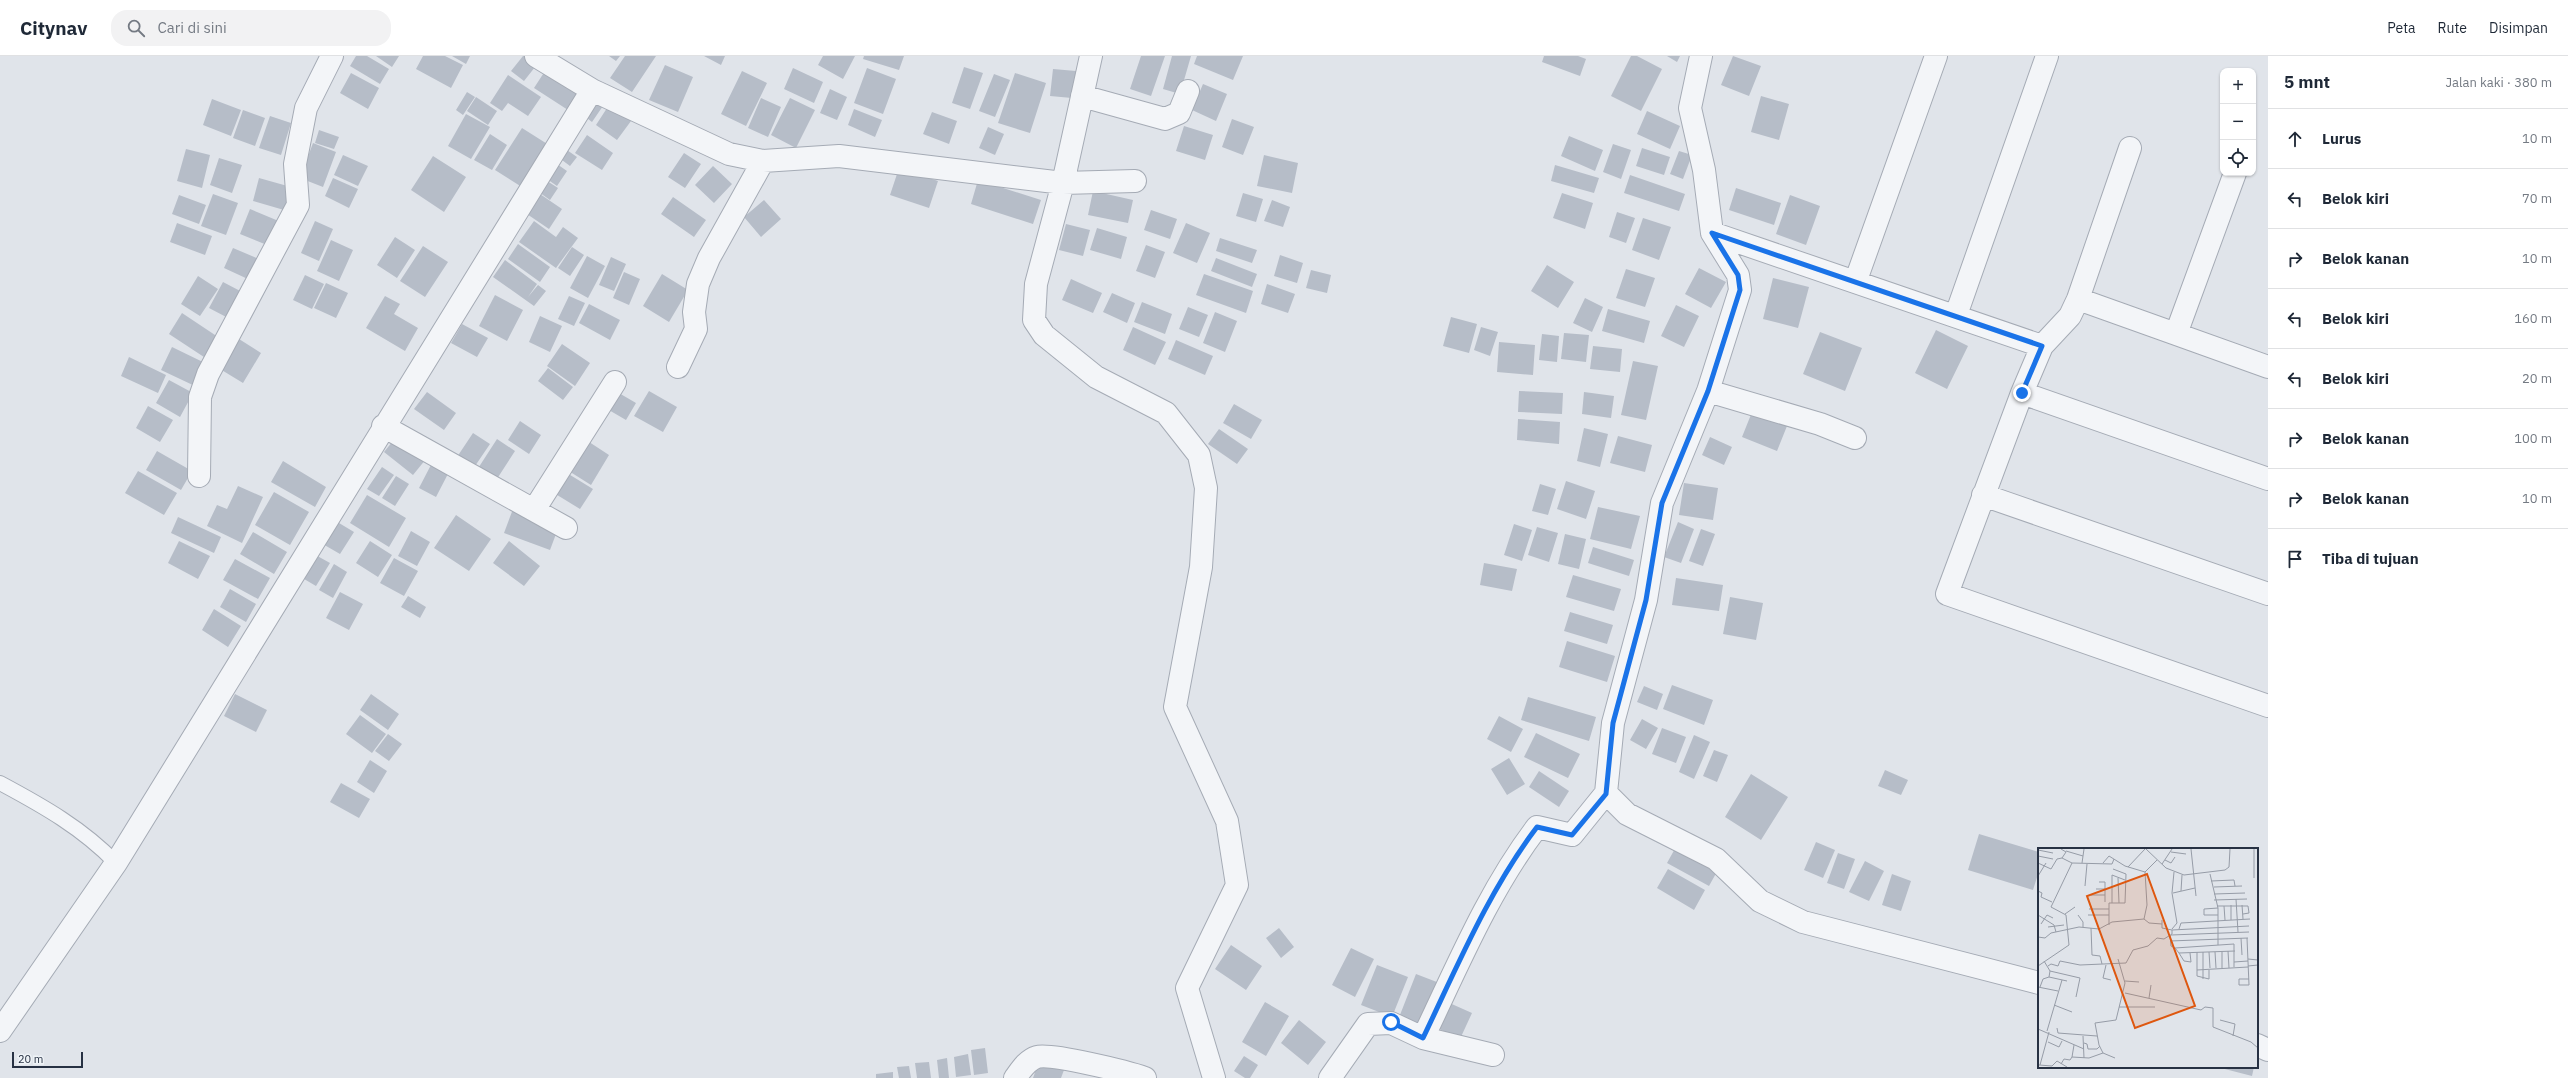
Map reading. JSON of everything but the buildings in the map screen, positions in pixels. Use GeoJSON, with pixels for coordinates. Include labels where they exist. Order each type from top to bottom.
{"type":"FeatureCollection","features":[{"type":"Feature","properties":{"kind":"street"},"geometry":{"type":"LineString","coordinates":[[199,476],[200,397],[208,374],[298,205],[295,164],[306,108],[332,56]]}},
{"type":"Feature","properties":{"kind":"street"},"geometry":{"type":"LineString","coordinates":[[536,56],[592,90],[729,154],[763,161],[839,156],[1063,183],[1135,181]]}},
{"type":"Feature","properties":{"kind":"street"},"geometry":{"type":"LineString","coordinates":[[1091,56],[1063,183],[1036,284],[1034,320],[1044,335],[1096,377],[1166,413],[1199,455],[1206,488],[1201,567],[1175,707],[1227,821],[1237,885],[1187,988],[1214,1078]]}},
{"type":"Feature","properties":{"kind":"street"},"geometry":{"type":"LineString","coordinates":[[1423,1038],[1466,948],[1516,854],[1537,827],[1572,835],[1606,794],[1613,723],[1646,600],[1662,503],[1708,391],[1740,290],[1738,275],[1712,233],[1704,170],[1690,108],[1701,56]]}},
{"type":"Feature","properties":{"kind":"street"},"geometry":{"type":"LineString","coordinates":[[1856,280],[1936,56]]}},
{"type":"Feature","properties":{"kind":"street"},"geometry":{"type":"LineString","coordinates":[[1956,315],[2047,56]]}},
{"type":"Feature","properties":{"kind":"street"},"geometry":{"type":"LineString","coordinates":[[0,1031],[116,863],[383,426],[592,90]]}},
{"type":"Feature","properties":{"kind":"street"},"geometry":{"type":"LineString","coordinates":[[1082,96],[1165,119],[1179,113],[1188,91]]}},
{"type":"Feature","properties":{"kind":"street"},"geometry":{"type":"LineString","coordinates":[[2130,148],[2078,299],[2070,316],[2042,346],[2022,393],[1947,594],[2268,706]]}},
{"type":"Feature","properties":{"kind":"street"},"geometry":{"type":"LineString","coordinates":[[678,367],[696,329],[694,312],[698,284],[709,258],[763,161]]}},
{"type":"Feature","properties":{"kind":"street"},"geometry":{"type":"LineString","coordinates":[[2176,334],[2234,176]]}},
{"type":"Feature","properties":{"kind":"street"},"geometry":{"type":"LineString","coordinates":[[1712,233],[1856,280],[2042,346]]}},
{"type":"Feature","properties":{"kind":"street"},"geometry":{"type":"LineString","coordinates":[[2078,299],[2268,367]]}},
{"type":"Feature","properties":{"kind":"street"},"geometry":{"type":"LineString","coordinates":[[534,510],[615,382]]}},
{"type":"Feature","properties":{"kind":"street"},"geometry":{"type":"LineString","coordinates":[[1708,391],[1820,424],[1855,438]]}},
{"type":"Feature","properties":{"kind":"street"},"geometry":{"type":"LineString","coordinates":[[2022,393],[2268,479]]}},
{"type":"Feature","properties":{"kind":"street"},"geometry":{"type":"LineString","coordinates":[[383,426],[566,528]]}},
{"type":"Feature","properties":{"kind":"street"},"geometry":{"type":"LineString","coordinates":[[1983,495],[2268,594]]}},
{"type":"Feature","properties":{"kind":"street"},"geometry":{"type":"LineString","coordinates":[[1606,794],[1627,814],[1716,859],[1760,901],[1802,922],[2038,983]]}},
{"type":"Feature","properties":{"kind":"street"},"geometry":{"type":"LineString","coordinates":[[1330,1078],[1368,1024],[1391,1022],[1423,1038],[1493,1055]]}},
{"type":"Feature","properties":{"kind":"street"},"geometry":{"type":"LineString","coordinates":[[2258,1045],[2268,1050]]}},
{"type":"Feature","properties":{"kind":"street"},"geometry":{"type":"LineString","coordinates":[[1015,1078],[1027,1063],[1040,1057],[1118,1074],[1145,1078]]}},
{"type":"Feature","properties":{"kind":"lane"},"geometry":{"type":"LineString","coordinates":[[0,783],[49,809],[76,826],[116,863]]}},
{"type":"Feature","properties":{"kind":"route"},"geometry":{"type":"LineString","coordinates":[[1391,1022],[1423,1038],[1466,948],[1516,854],[1537,827],[1572,835],[1606,794],[1613,723],[1646,600],[1662,503],[1708,391],[1740,290],[1738,275],[1729,258],[1716,242],[1712,233],[1856,280],[2042,346],[2022,393]]}}]}
